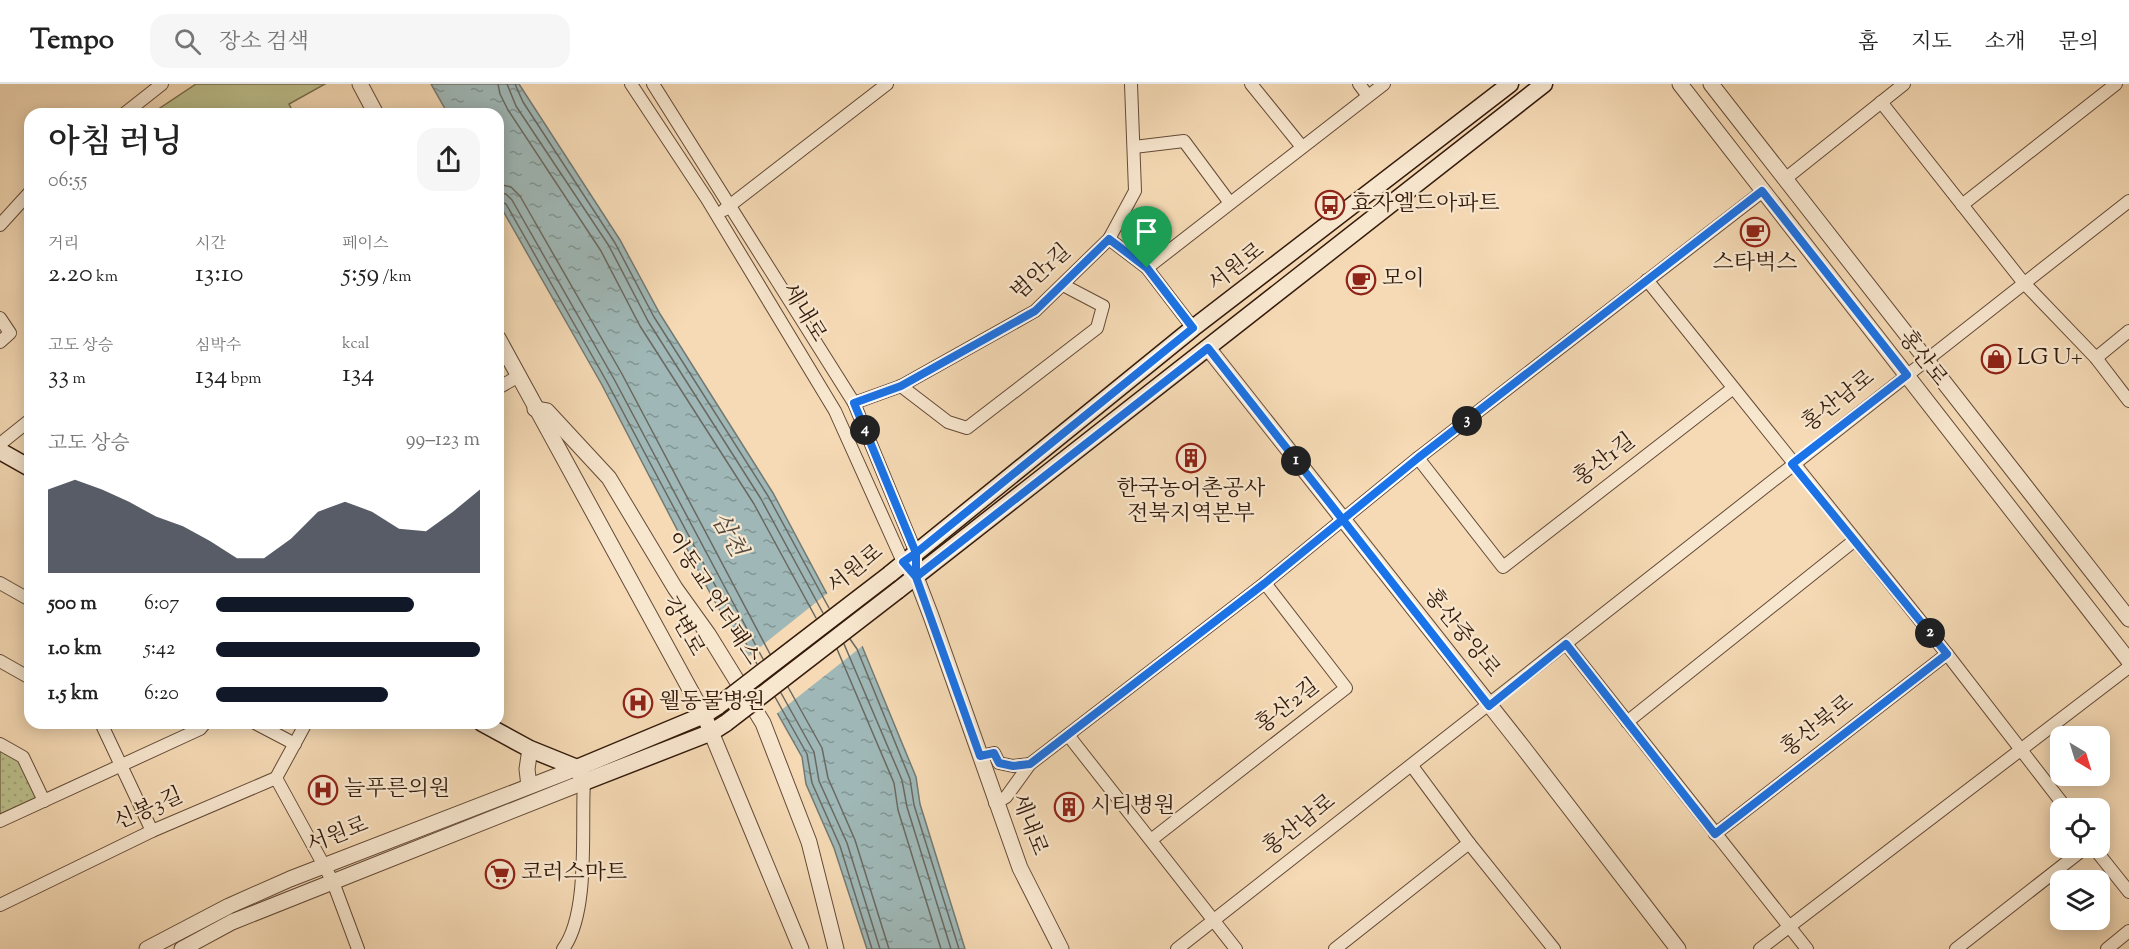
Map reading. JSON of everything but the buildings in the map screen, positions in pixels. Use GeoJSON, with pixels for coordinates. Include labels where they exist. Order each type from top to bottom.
{"type":"FeatureCollection","features":[{"type":"Feature","properties":{"kind":"main road","name":"서원로"},"geometry":{"type":"LineString","coordinates":[[580,775],[711,711],[890,574],[1193,328],[1510,84]]}},
{"type":"Feature","properties":{"kind":"main road","name":"서원로"},"geometry":{"type":"LineString","coordinates":[[580,775],[711,732],[726,723],[916,577],[1544,84]]}},
{"type":"Feature","properties":{"kind":"main road"},"geometry":{"type":"LineString","coordinates":[[0,451],[24,465]]}},
{"type":"Feature","properties":{"kind":"main road"},"geometry":{"type":"LineString","coordinates":[[493,729],[580,775]]}},
{"type":"Feature","properties":{"kind":"street"},"geometry":{"type":"LineString","coordinates":[[132,108],[162,84]]}},
{"type":"Feature","properties":{"kind":"street"},"geometry":{"type":"LineString","coordinates":[[360,84],[373,108]]}},
{"type":"Feature","properties":{"kind":"street","name":"세내로"},"geometry":{"type":"LineString","coordinates":[[632,84],[716,215],[835,411],[909,557]]}},
{"type":"Feature","properties":{"kind":"street","name":"세내로"},"geometry":{"type":"LineString","coordinates":[[653,84],[854,403],[995,803],[1020,868],[1061,949]]}},
{"type":"Feature","properties":{"kind":"street"},"geometry":{"type":"LineString","coordinates":[[716,215],[887,84]]}},
{"type":"Feature","properties":{"kind":"street","name":"범안1길"},"geometry":{"type":"LineString","coordinates":[[854,403],[901,386],[1035,311],[1109,239],[1136,190],[1131,84]]}},
{"type":"Feature","properties":{"kind":"street"},"geometry":{"type":"LineString","coordinates":[[1251,84],[1302,147]]}},
{"type":"Feature","properties":{"kind":"street"},"geometry":{"type":"LineString","coordinates":[[1359,84],[1368,96]]}},
{"type":"Feature","properties":{"kind":"street"},"geometry":{"type":"LineString","coordinates":[[1147,268],[1384,84]]}},
{"type":"Feature","properties":{"kind":"street","name":"홍산로"},"geometry":{"type":"LineString","coordinates":[[1680,84],[2129,661]]}},
{"type":"Feature","properties":{"kind":"street","name":"홍산로"},"geometry":{"type":"LineString","coordinates":[[1711,84],[2129,619]]}},
{"type":"Feature","properties":{"kind":"street"},"geometry":{"type":"LineString","coordinates":[[1785,179],[1904,84]]}},
{"type":"Feature","properties":{"kind":"street"},"geometry":{"type":"LineString","coordinates":[[1962,205],[2116,84]]}},
{"type":"Feature","properties":{"kind":"street"},"geometry":{"type":"LineString","coordinates":[[1881,102],[2023,282],[2096,358],[2129,400]]}},
{"type":"Feature","properties":{"kind":"street"},"geometry":{"type":"LineString","coordinates":[[1134,147],[1184,141],[1230,203]]}},
{"type":"Feature","properties":{"kind":"street"},"geometry":{"type":"LineString","coordinates":[[995,803],[1006,797],[1030,764],[1265,583],[1418,458],[1762,191]]}},
{"type":"Feature","properties":{"kind":"street"},"geometry":{"type":"LineString","coordinates":[[0,225],[24,199]]}},
{"type":"Feature","properties":{"kind":"street","name":"홍산남로"},"geometry":{"type":"LineString","coordinates":[[1177,949],[2129,201]]}},
{"type":"Feature","properties":{"kind":"street"},"geometry":{"type":"LineString","coordinates":[[1109,239],[1147,268],[1193,328]]}},
{"type":"Feature","properties":{"kind":"street"},"geometry":{"type":"LineString","coordinates":[[1647,280],[1732,389]]}},
{"type":"Feature","properties":{"kind":"street"},"geometry":{"type":"LineString","coordinates":[[901,386],[948,422],[967,428],[1097,328],[1103,306],[1063,285]]}},
{"type":"Feature","properties":{"kind":"street"},"geometry":{"type":"LineString","coordinates":[[0,318],[10,333],[0,342]]}},
{"type":"Feature","properties":{"kind":"street"},"geometry":{"type":"LineString","coordinates":[[2096,358],[2129,331]]}},
{"type":"Feature","properties":{"kind":"street","name":"홍산중앙로"},"geometry":{"type":"LineString","coordinates":[[1208,348],[1678,949]]}},
{"type":"Feature","properties":{"kind":"street","name":"강변로"},"geometry":{"type":"LineString","coordinates":[[504,351],[535,409],[711,711],[711,732],[801,949]]}},
{"type":"Feature","properties":{"kind":"street"},"geometry":{"type":"LineString","coordinates":[[504,385],[517,377]]}},
{"type":"Feature","properties":{"kind":"street","name":"홍산남로"},"geometry":{"type":"LineString","coordinates":[[1732,389],[1947,654]]}},
{"type":"Feature","properties":{"kind":"street","name":"홍산1길"},"geometry":{"type":"LineString","coordinates":[[1418,458],[1503,567],[1732,389]]}},
{"type":"Feature","properties":{"kind":"street","name":"이동교 언더패스"},"geometry":{"type":"LineString","coordinates":[[535,409],[547,411],[609,478],[675,588],[708,634],[763,723],[809,842],[836,949]]}},
{"type":"Feature","properties":{"kind":"street"},"geometry":{"type":"LineString","coordinates":[[0,444],[24,425]]}},
{"type":"Feature","properties":{"kind":"street"},"geometry":{"type":"LineString","coordinates":[[1627,722],[1855,540]]}},
{"type":"Feature","properties":{"kind":"street"},"geometry":{"type":"LineString","coordinates":[[0,583],[24,597]]}},
{"type":"Feature","properties":{"kind":"street","name":"홍산2길"},"geometry":{"type":"LineString","coordinates":[[1151,840],[1346,688],[1265,583]]}},
{"type":"Feature","properties":{"kind":"street"},"geometry":{"type":"LineString","coordinates":[[1566,644],[1807,949]]}},
{"type":"Feature","properties":{"kind":"street"},"geometry":{"type":"LineString","coordinates":[[1947,654],[2058,798]]}},
{"type":"Feature","properties":{"kind":"street","name":"홍산북로"},"geometry":{"type":"LineString","coordinates":[[1715,834],[1947,654]]}},
{"type":"Feature","properties":{"kind":"street"},"geometry":{"type":"LineString","coordinates":[[0,661],[24,673]]}},
{"type":"Feature","properties":{"kind":"street"},"geometry":{"type":"LineString","coordinates":[[1760,949],[2129,667]]}},
{"type":"Feature","properties":{"kind":"street"},"geometry":{"type":"LineString","coordinates":[[104,729],[152,831]]}},
{"type":"Feature","properties":{"kind":"street"},"geometry":{"type":"LineString","coordinates":[[0,822],[200,729]]}},
{"type":"Feature","properties":{"kind":"street"},"geometry":{"type":"LineString","coordinates":[[266,729],[295,744]]}},
{"type":"Feature","properties":{"kind":"street"},"geometry":{"type":"LineString","coordinates":[[303,729],[276,778],[333,882]]}},
{"type":"Feature","properties":{"kind":"street"},"geometry":{"type":"LineString","coordinates":[[1068,735],[1236,949]]}},
{"type":"Feature","properties":{"kind":"street"},"geometry":{"type":"LineString","coordinates":[[0,744],[23,757],[44,801]]}},
{"type":"Feature","properties":{"kind":"street"},"geometry":{"type":"LineString","coordinates":[[529,786],[527,769],[530,749]]}},
{"type":"Feature","properties":{"kind":"street"},"geometry":{"type":"LineString","coordinates":[[980,756],[994,753],[999,763],[1013,766],[1030,764]]}},
{"type":"Feature","properties":{"kind":"street"},"geometry":{"type":"LineString","coordinates":[[1412,766],[1469,843],[1554,949]]}},
{"type":"Feature","properties":{"kind":"street"},"geometry":{"type":"LineString","coordinates":[[563,949],[568,942],[582,895],[580,775]]}},
{"type":"Feature","properties":{"kind":"street","name":"서원로"},"geometry":{"type":"LineString","coordinates":[[147,949],[229,906],[324,865],[529,786],[580,775]]}},
{"type":"Feature","properties":{"kind":"street","name":"서원로"},"geometry":{"type":"LineString","coordinates":[[182,949],[232,922],[333,882],[580,775]]}},
{"type":"Feature","properties":{"kind":"street","name":"신봉3길"},"geometry":{"type":"LineString","coordinates":[[2,900],[152,831],[276,778]]}},
{"type":"Feature","properties":{"kind":"street"},"geometry":{"type":"LineString","coordinates":[[1335,949],[1469,843]]}},
{"type":"Feature","properties":{"kind":"street"},"geometry":{"type":"LineString","coordinates":[[1956,949],[2072,858]]}},
{"type":"Feature","properties":{"kind":"street"},"geometry":{"type":"LineString","coordinates":[[2102,858],[2129,892]]}},
{"type":"Feature","properties":{"kind":"street","name":"서원로"},"geometry":{"type":"LineString","coordinates":[[333,882],[358,949]]}},
{"type":"Feature","properties":{"kind":"street"},"geometry":{"type":"LineString","coordinates":[[2107,949],[2129,931]]}},
{"type":"Feature","properties":{"kind":"green space"},"geometry":{"type":"Polygon","coordinates":[[[196,84],[325,84],[289,104],[291,108],[160,108],[196,84]]]}},
{"type":"Feature","properties":{"kind":"green space"},"geometry":{"type":"Polygon","coordinates":[[[0,744],[23,757],[44,801],[0,821],[0,744]]]}},
{"type":"Feature","properties":{"kind":"water","name":"삼천"},"geometry":{"type":"Polygon","coordinates":[[[431,84],[519,84],[620,240],[660,314],[773,493],[827,594],[862,646],[916,777],[920,804],[965,949],[867,949],[834,848],[806,784],[802,757],[709,591],[602,385],[504,213],[504,108],[445,108],[431,84]]]}},
{"type":"Feature","properties":{"kind":"pier"},"geometry":{"type":"Polygon","coordinates":[[[829,592],[865,644],[775,715],[744,660],[829,592]]]}},
{"type":"Feature","properties":{"kind":"place","name":"효자엘드아파트"},"geometry":{"type":"Point","coordinates":[1330,205]}},
{"type":"Feature","properties":{"kind":"place","name":"스타벅스"},"geometry":{"type":"Point","coordinates":[1755,232]}},
{"type":"Feature","properties":{"kind":"place","name":"모이"},"geometry":{"type":"Point","coordinates":[1361,280]}},
{"type":"Feature","properties":{"kind":"place","name":"LG U+"},"geometry":{"type":"Point","coordinates":[1996,359]}},
{"type":"Feature","properties":{"kind":"place","name":"한국농어촌공사 전북지역본부"},"geometry":{"type":"Point","coordinates":[1191,458]}},
{"type":"Feature","properties":{"kind":"place","name":"웰동물병원"},"geometry":{"type":"Point","coordinates":[638,703]}},
{"type":"Feature","properties":{"kind":"place","name":"늘푸른의원"},"geometry":{"type":"Point","coordinates":[323,790]}},
{"type":"Feature","properties":{"kind":"place","name":"시티병원"},"geometry":{"type":"Point","coordinates":[1069,807]}},
{"type":"Feature","properties":{"kind":"place","name":"코러스마트"},"geometry":{"type":"Point","coordinates":[500,874]}},
{"type":"Feature","properties":{"kind":"route"},"geometry":{"type":"LineString","coordinates":[[1147,268],[1109,239],[1035,311],[901,386],[854,403],[916,553],[903,562],[916,577],[980,756],[994,753],[999,763],[1013,766],[1030,764],[1265,583],[1342,521],[1418,458],[1537,368],[1762,191],[1907,375],[1792,464],[1947,654],[1715,834],[1566,644],[1489,706],[1342,521],[1208,348],[916,577],[916,553],[1193,328],[1147,268]]}}]}
